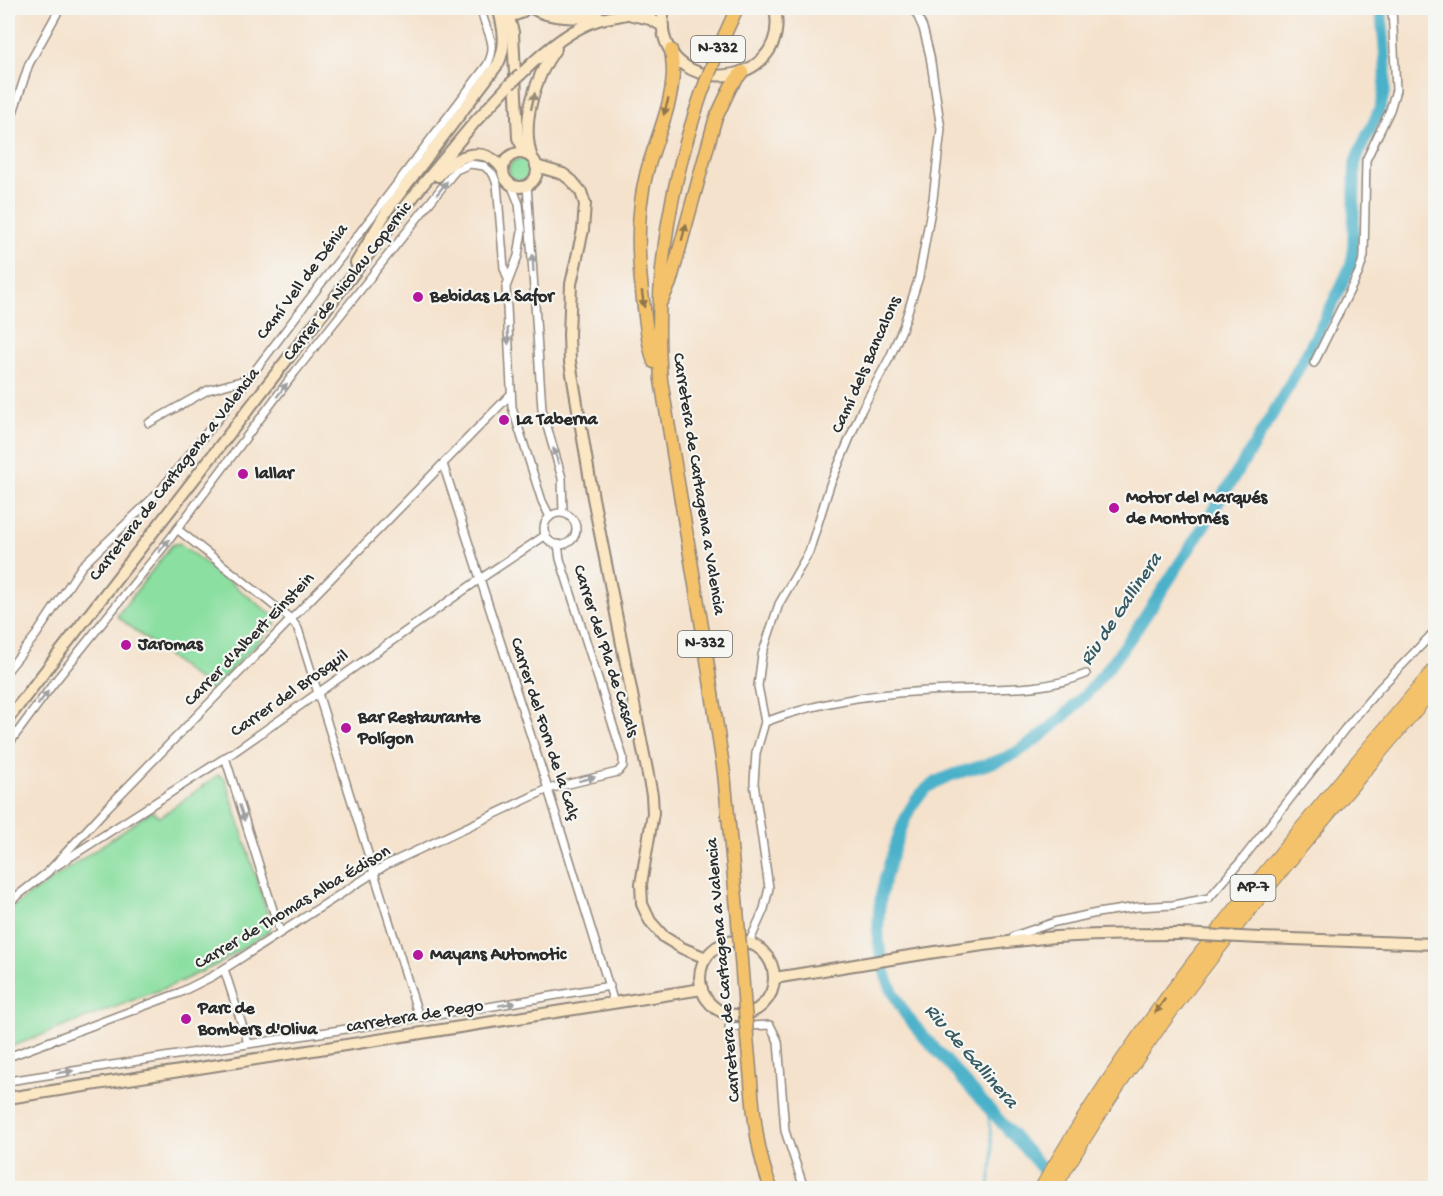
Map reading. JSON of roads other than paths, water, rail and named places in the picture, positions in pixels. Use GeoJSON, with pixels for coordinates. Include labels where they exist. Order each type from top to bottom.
{"type":"FeatureCollection","features":[{"type":"Feature","properties":{"kind":"highway","name":"Carretera de Cartagena a Valencia"},"geometry":{"type":"LineString","coordinates":[[737,8],[702,92],[676,181],[662,266],[658,351],[722,762],[755,1127],[771,1188]]}},
{"type":"Feature","properties":{"kind":"highway"},"geometry":{"type":"LineString","coordinates":[[661,380],[649,346],[640,276],[638,235],[647,172],[671,88],[673,72],[671,50]]}},
{"type":"Feature","properties":{"kind":"highway"},"geometry":{"type":"LineString","coordinates":[[659,307],[670,283],[715,120],[730,86],[742,72]]}},
{"type":"Feature","properties":{"kind":"highway","name":"AP-7"},"geometry":{"type":"LineString","coordinates":[[1054,1188],[1088,1122],[1159,1007],[1208,944],[1436,668]]}},
{"type":"Feature","properties":{"kind":"highway","name":"AP-7"},"geometry":{"type":"LineString","coordinates":[[1042,1188],[1088,1122],[1238,922],[1436,685]]}},
{"type":"Feature","properties":{"kind":"main road"},"geometry":{"type":"LineString","coordinates":[[532,8],[556,15],[616,16]]}},
{"type":"Feature","properties":{"kind":"main road","name":"Carretera de Cartagena a Valencia"},"geometry":{"type":"LineString","coordinates":[[8,719],[449,152],[510,84],[564,39],[596,21],[629,15],[649,8]]}},
{"type":"Feature","properties":{"kind":"main road"},"geometry":{"type":"LineString","coordinates":[[664,8],[663,26],[671,50],[681,62],[695,71],[710,76],[727,77],[754,66],[770,46],[777,25],[775,8]]}},
{"type":"Feature","properties":{"kind":"main road"},"geometry":{"type":"LineString","coordinates":[[507,11],[513,32],[519,138],[513,155],[506,160],[503,170],[505,178],[510,184],[519,187],[531,182],[540,174],[552,171]]}},
{"type":"Feature","properties":{"kind":"main road"},"geometry":{"type":"LineString","coordinates":[[346,283],[365,244],[388,209],[498,64],[505,42],[507,11]]}},
{"type":"Feature","properties":{"kind":"main road","name":"Carretera de Cartagena a Valencia"},"geometry":{"type":"LineString","coordinates":[[629,15],[650,19],[663,26]]}},
{"type":"Feature","properties":{"kind":"main road"},"geometry":{"type":"LineString","coordinates":[[531,182],[532,160],[529,129],[533,97],[546,64],[564,39]]}},
{"type":"Feature","properties":{"kind":"main road"},"geometry":{"type":"LineString","coordinates":[[519,138],[532,160]]}},
{"type":"Feature","properties":{"kind":"main road"},"geometry":{"type":"LineString","coordinates":[[346,283],[374,254],[453,161],[462,156],[478,155],[494,161],[503,170]]}},
{"type":"Feature","properties":{"kind":"main road"},"geometry":{"type":"LineString","coordinates":[[513,155],[532,160],[563,174],[577,186],[583,197],[586,211],[571,284],[568,335],[570,362],[597,520],[652,795],[650,832],[641,884],[642,904],[650,921],[664,937],[706,958]]}},
{"type":"Feature","properties":{"kind":"main road"},"geometry":{"type":"LineString","coordinates":[[774,978],[1011,942],[1088,935],[1181,934],[1436,944]]}},
{"type":"Feature","properties":{"kind":"main road"},"geometry":{"type":"LineString","coordinates":[[740,941],[749,943],[766,956],[772,966],[774,978],[768,998],[753,1012],[732,1015],[713,1006],[706,999],[700,979],[706,958],[721,945],[740,941]]}},
{"type":"Feature","properties":{"kind":"main road","name":"carretera de Pego"},"geometry":{"type":"LineString","coordinates":[[8,1098],[702,989]]}},
{"type":"Feature","properties":{"kind":"street"},"geometry":{"type":"LineString","coordinates":[[8,128],[33,55],[60,8]]}},
{"type":"Feature","properties":{"kind":"street"},"geometry":{"type":"LineString","coordinates":[[481,8],[507,11]]}},
{"type":"Feature","properties":{"kind":"street","name":"Camí Vell de Dénia"},"geometry":{"type":"LineString","coordinates":[[8,670],[36,635],[82,566],[159,492],[222,414],[487,65],[492,57],[493,47],[492,40],[483,24],[481,8]]}},
{"type":"Feature","properties":{"kind":"street","name":"Camí dels Bancalons"},"geometry":{"type":"LineString","coordinates":[[765,722],[758,686],[762,656],[769,635],[780,604],[808,552],[830,485],[862,409],[903,327],[919,277],[933,199],[941,129],[930,56],[923,28],[914,8]]}},
{"type":"Feature","properties":{"kind":"street"},"geometry":{"type":"LineString","coordinates":[[1314,363],[1359,272],[1364,256],[1365,166],[1368,153],[1390,110],[1396,90],[1392,8]]}},
{"type":"Feature","properties":{"kind":"street","name":"Carrer de Nicolau Copernic"},"geometry":{"type":"LineString","coordinates":[[8,745],[74,657],[177,530],[295,372],[451,176],[462,167],[478,164],[492,172],[497,184],[504,268],[508,279]]}},
{"type":"Feature","properties":{"kind":"street"},"geometry":{"type":"LineString","coordinates":[[531,182],[542,409],[562,478],[563,513]]}},
{"type":"Feature","properties":{"kind":"street"},"geometry":{"type":"LineString","coordinates":[[510,184],[519,204],[522,237],[506,292],[511,394],[514,417],[542,501],[550,517]]}},
{"type":"Feature","properties":{"kind":"street"},"geometry":{"type":"LineString","coordinates":[[149,423],[208,390],[248,378]]}},
{"type":"Feature","properties":{"kind":"street","name":"Carrer d'Albert Einstein"},"geometry":{"type":"LineString","coordinates":[[8,903],[48,872],[511,394]]}},
{"type":"Feature","properties":{"kind":"street","name":"Carrer del Forn de la Calç"},"geometry":{"type":"LineString","coordinates":[[443,464],[549,789],[614,1003]]}},
{"type":"Feature","properties":{"kind":"street"},"geometry":{"type":"LineString","coordinates":[[563,513],[570,516],[574,522],[575,533],[569,542],[558,544],[546,536],[545,524],[550,517],[563,513]]}},
{"type":"Feature","properties":{"kind":"street"},"geometry":{"type":"LineString","coordinates":[[177,530],[291,619],[298,629],[419,1017]]}},
{"type":"Feature","properties":{"kind":"street","name":"Carrer del Brosquil"},"geometry":{"type":"LineString","coordinates":[[48,872],[234,753],[480,579],[546,536]]}},
{"type":"Feature","properties":{"kind":"street","name":"Carrer del Pla de Casals"},"geometry":{"type":"LineString","coordinates":[[558,544],[560,559],[623,757],[623,766]]}},
{"type":"Feature","properties":{"kind":"street"},"geometry":{"type":"LineString","coordinates":[[1011,942],[1014,936],[1065,920],[1097,913],[1209,898],[1344,730],[1378,690],[1436,630]]}},
{"type":"Feature","properties":{"kind":"street"},"geometry":{"type":"LineString","coordinates":[[749,943],[764,909],[769,888],[754,783],[756,753],[765,722],[818,705],[891,693],[1033,687],[1066,682],[1086,674]]}},
{"type":"Feature","properties":{"kind":"street"},"geometry":{"type":"LineString","coordinates":[[225,757],[280,932]]}},
{"type":"Feature","properties":{"kind":"street","name":"Carrer de Thomas Alba Édison"},"geometry":{"type":"LineString","coordinates":[[8,1057],[179,993],[224,969],[386,866],[549,789],[618,772],[623,766]]}},
{"type":"Feature","properties":{"kind":"street"},"geometry":{"type":"LineString","coordinates":[[224,969],[248,1043]]}},
{"type":"Feature","properties":{"kind":"street"},"geometry":{"type":"LineString","coordinates":[[8,1081],[610,986]]}},
{"type":"Feature","properties":{"kind":"street"},"geometry":{"type":"LineString","coordinates":[[729,1027],[770,1025],[778,1041],[785,1131],[804,1188]]}},
{"type":"Feature","properties":{"kind":"waterway","name":"Riu de Gallinera"},"geometry":{"type":"LineString","coordinates":[[1054,1183],[904,1012],[886,976],[881,957],[878,920],[884,882],[904,823],[913,804],[926,789],[944,778],[997,761],[1027,746],[1067,713],[1113,662],[1189,549],[1295,374],[1351,265],[1355,164],[1384,94],[1385,57],[1381,8]]}},
{"type":"Feature","properties":{"kind":"waterway"},"geometry":{"type":"LineString","coordinates":[[986,1107],[992,1148],[992,1168],[988,1188]]}},
{"type":"Feature","properties":{"kind":"place","name":"Bebidas La Safor"},"geometry":{"type":"Point","coordinates":[418,297]}},
{"type":"Feature","properties":{"kind":"place","name":"La Taberna"},"geometry":{"type":"Point","coordinates":[504,420]}},
{"type":"Feature","properties":{"kind":"place","name":"lallar"},"geometry":{"type":"Point","coordinates":[243,474]}},
{"type":"Feature","properties":{"kind":"place","name":"Motor del Marqués de Montornés"},"geometry":{"type":"Point","coordinates":[1114,508]}},
{"type":"Feature","properties":{"kind":"place","name":"Jaromas"},"geometry":{"type":"Point","coordinates":[126,645]}},
{"type":"Feature","properties":{"kind":"place","name":"Bar Restaurante Polígon"},"geometry":{"type":"Point","coordinates":[346,728]}},
{"type":"Feature","properties":{"kind":"place","name":"Mayans Automotic"},"geometry":{"type":"Point","coordinates":[418,955]}},
{"type":"Feature","properties":{"kind":"place","name":"Parc de Bombers d'Oliva"},"geometry":{"type":"Point","coordinates":[186,1019]}}]}
